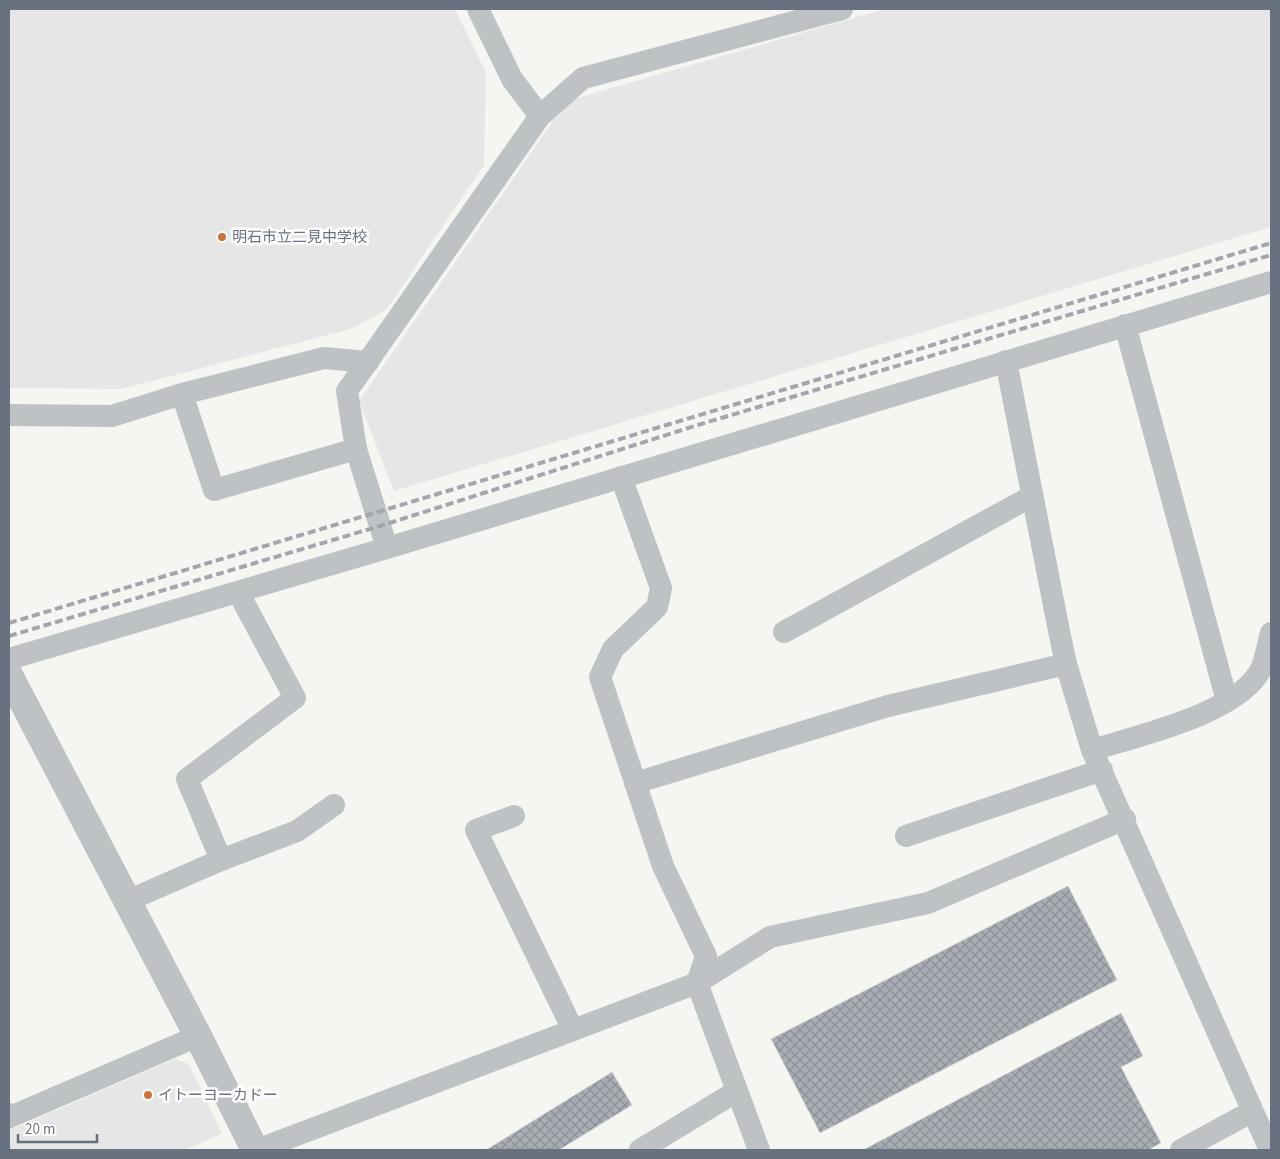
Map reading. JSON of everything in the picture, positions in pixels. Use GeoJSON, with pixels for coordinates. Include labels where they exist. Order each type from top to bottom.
{"type":"FeatureCollection","features":[{"type":"Feature","properties":{"kind":"street"},"geometry":{"type":"LineString","coordinates":[[478,9],[512,79],[540,116]]}},
{"type":"Feature","properties":{"kind":"street"},"geometry":{"type":"LineString","coordinates":[[387,548],[356,449],[347,391],[540,116],[583,78],[842,9]]}},
{"type":"Feature","properties":{"kind":"street"},"geometry":{"type":"LineString","coordinates":[[9,659],[387,548],[1271,282]]}},
{"type":"Feature","properties":{"kind":"street"},"geometry":{"type":"LineString","coordinates":[[1125,325],[1228,701]]}},
{"type":"Feature","properties":{"kind":"street"},"geometry":{"type":"LineString","coordinates":[[9,415],[112,416],[182,394],[324,358],[368,362]]}},
{"type":"Feature","properties":{"kind":"street"},"geometry":{"type":"LineString","coordinates":[[1006,361],[1066,664],[1097,760],[1125,819],[1251,1112],[1270,1150]]}},
{"type":"Feature","properties":{"kind":"street"},"geometry":{"type":"LineString","coordinates":[[182,394],[214,490],[356,449]]}},
{"type":"Feature","properties":{"kind":"street"},"geometry":{"type":"LineString","coordinates":[[622,477],[661,588],[656,606],[613,649],[600,678],[663,866],[706,956],[697,983],[759,1150]]}},
{"type":"Feature","properties":{"kind":"street"},"geometry":{"type":"LineString","coordinates":[[784,632],[1032,496]]}},
{"type":"Feature","properties":{"kind":"street"},"geometry":{"type":"LineString","coordinates":[[221,860],[187,779],[295,698],[238,592]]}},
{"type":"Feature","properties":{"kind":"street"},"geometry":{"type":"LineString","coordinates":[[906,836],[1097,760],[1228,701],[1238,695],[1262,668],[1271,633]]}},
{"type":"Feature","properties":{"kind":"street"},"geometry":{"type":"LineString","coordinates":[[635,783],[888,706],[1066,664]]}},
{"type":"Feature","properties":{"kind":"street"},"geometry":{"type":"LineString","coordinates":[[9,675],[256,1150],[697,983],[770,937],[928,903],[1125,819]]}},
{"type":"Feature","properties":{"kind":"street"},"geometry":{"type":"LineString","coordinates":[[128,901],[221,860],[297,831],[334,805]]}},
{"type":"Feature","properties":{"kind":"street"},"geometry":{"type":"LineString","coordinates":[[514,816],[476,830],[573,1030]]}},
{"type":"Feature","properties":{"kind":"street"},"geometry":{"type":"LineString","coordinates":[[9,1114],[10,1117],[198,1036]]}},
{"type":"Feature","properties":{"kind":"street"},"geometry":{"type":"LineString","coordinates":[[640,1150],[737,1092]]}},
{"type":"Feature","properties":{"kind":"street"},"geometry":{"type":"LineString","coordinates":[[1181,1150],[1251,1112]]}},
{"type":"Feature","properties":{"kind":"shaded area","name":"明石市立二見中学校"},"geometry":{"type":"Polygon","coordinates":[[[9,9],[455,9],[486,73],[484,165],[387,309],[354,328],[121,389],[9,388],[9,9]]]}},
{"type":"Feature","properties":{"kind":"shaded area"},"geometry":{"type":"Polygon","coordinates":[[[885,9],[1271,9],[1271,227],[394,491],[359,401],[567,101],[885,9]]]}},
{"type":"Feature","properties":{"kind":"shaded area","name":"イトーヨーカドー"},"geometry":{"type":"Polygon","coordinates":[[[175,1059],[189,1064],[222,1134],[184,1150],[9,1150],[9,1126],[15,1128],[175,1059]]]}},
{"type":"Feature","properties":{"kind":"building"},"geometry":{"type":"Polygon","coordinates":[[[1068,886],[1117,980],[820,1133],[771,1039],[1068,886]]]}},
{"type":"Feature","properties":{"kind":"building"},"geometry":{"type":"Polygon","coordinates":[[[1121,1013],[1143,1056],[1121,1067],[1161,1143],[1148,1150],[863,1150],[1121,1013]]]}},
{"type":"Feature","properties":{"kind":"building"},"geometry":{"type":"Polygon","coordinates":[[[612,1072],[632,1105],[559,1150],[486,1150],[612,1072]]]}},
{"type":"Feature","properties":{"kind":"railway"},"geometry":{"type":"LineString","coordinates":[[9,623],[1271,243]]}},
{"type":"Feature","properties":{"kind":"railway"},"geometry":{"type":"LineString","coordinates":[[9,636],[380,526],[701,424],[1271,255]]}},
{"type":"Feature","properties":{"kind":"place","name":"明石市立二見中学校"},"geometry":{"type":"Point","coordinates":[222,237]}},
{"type":"Feature","properties":{"kind":"place","name":"イトーヨーカドー"},"geometry":{"type":"Point","coordinates":[148,1095]}}]}
